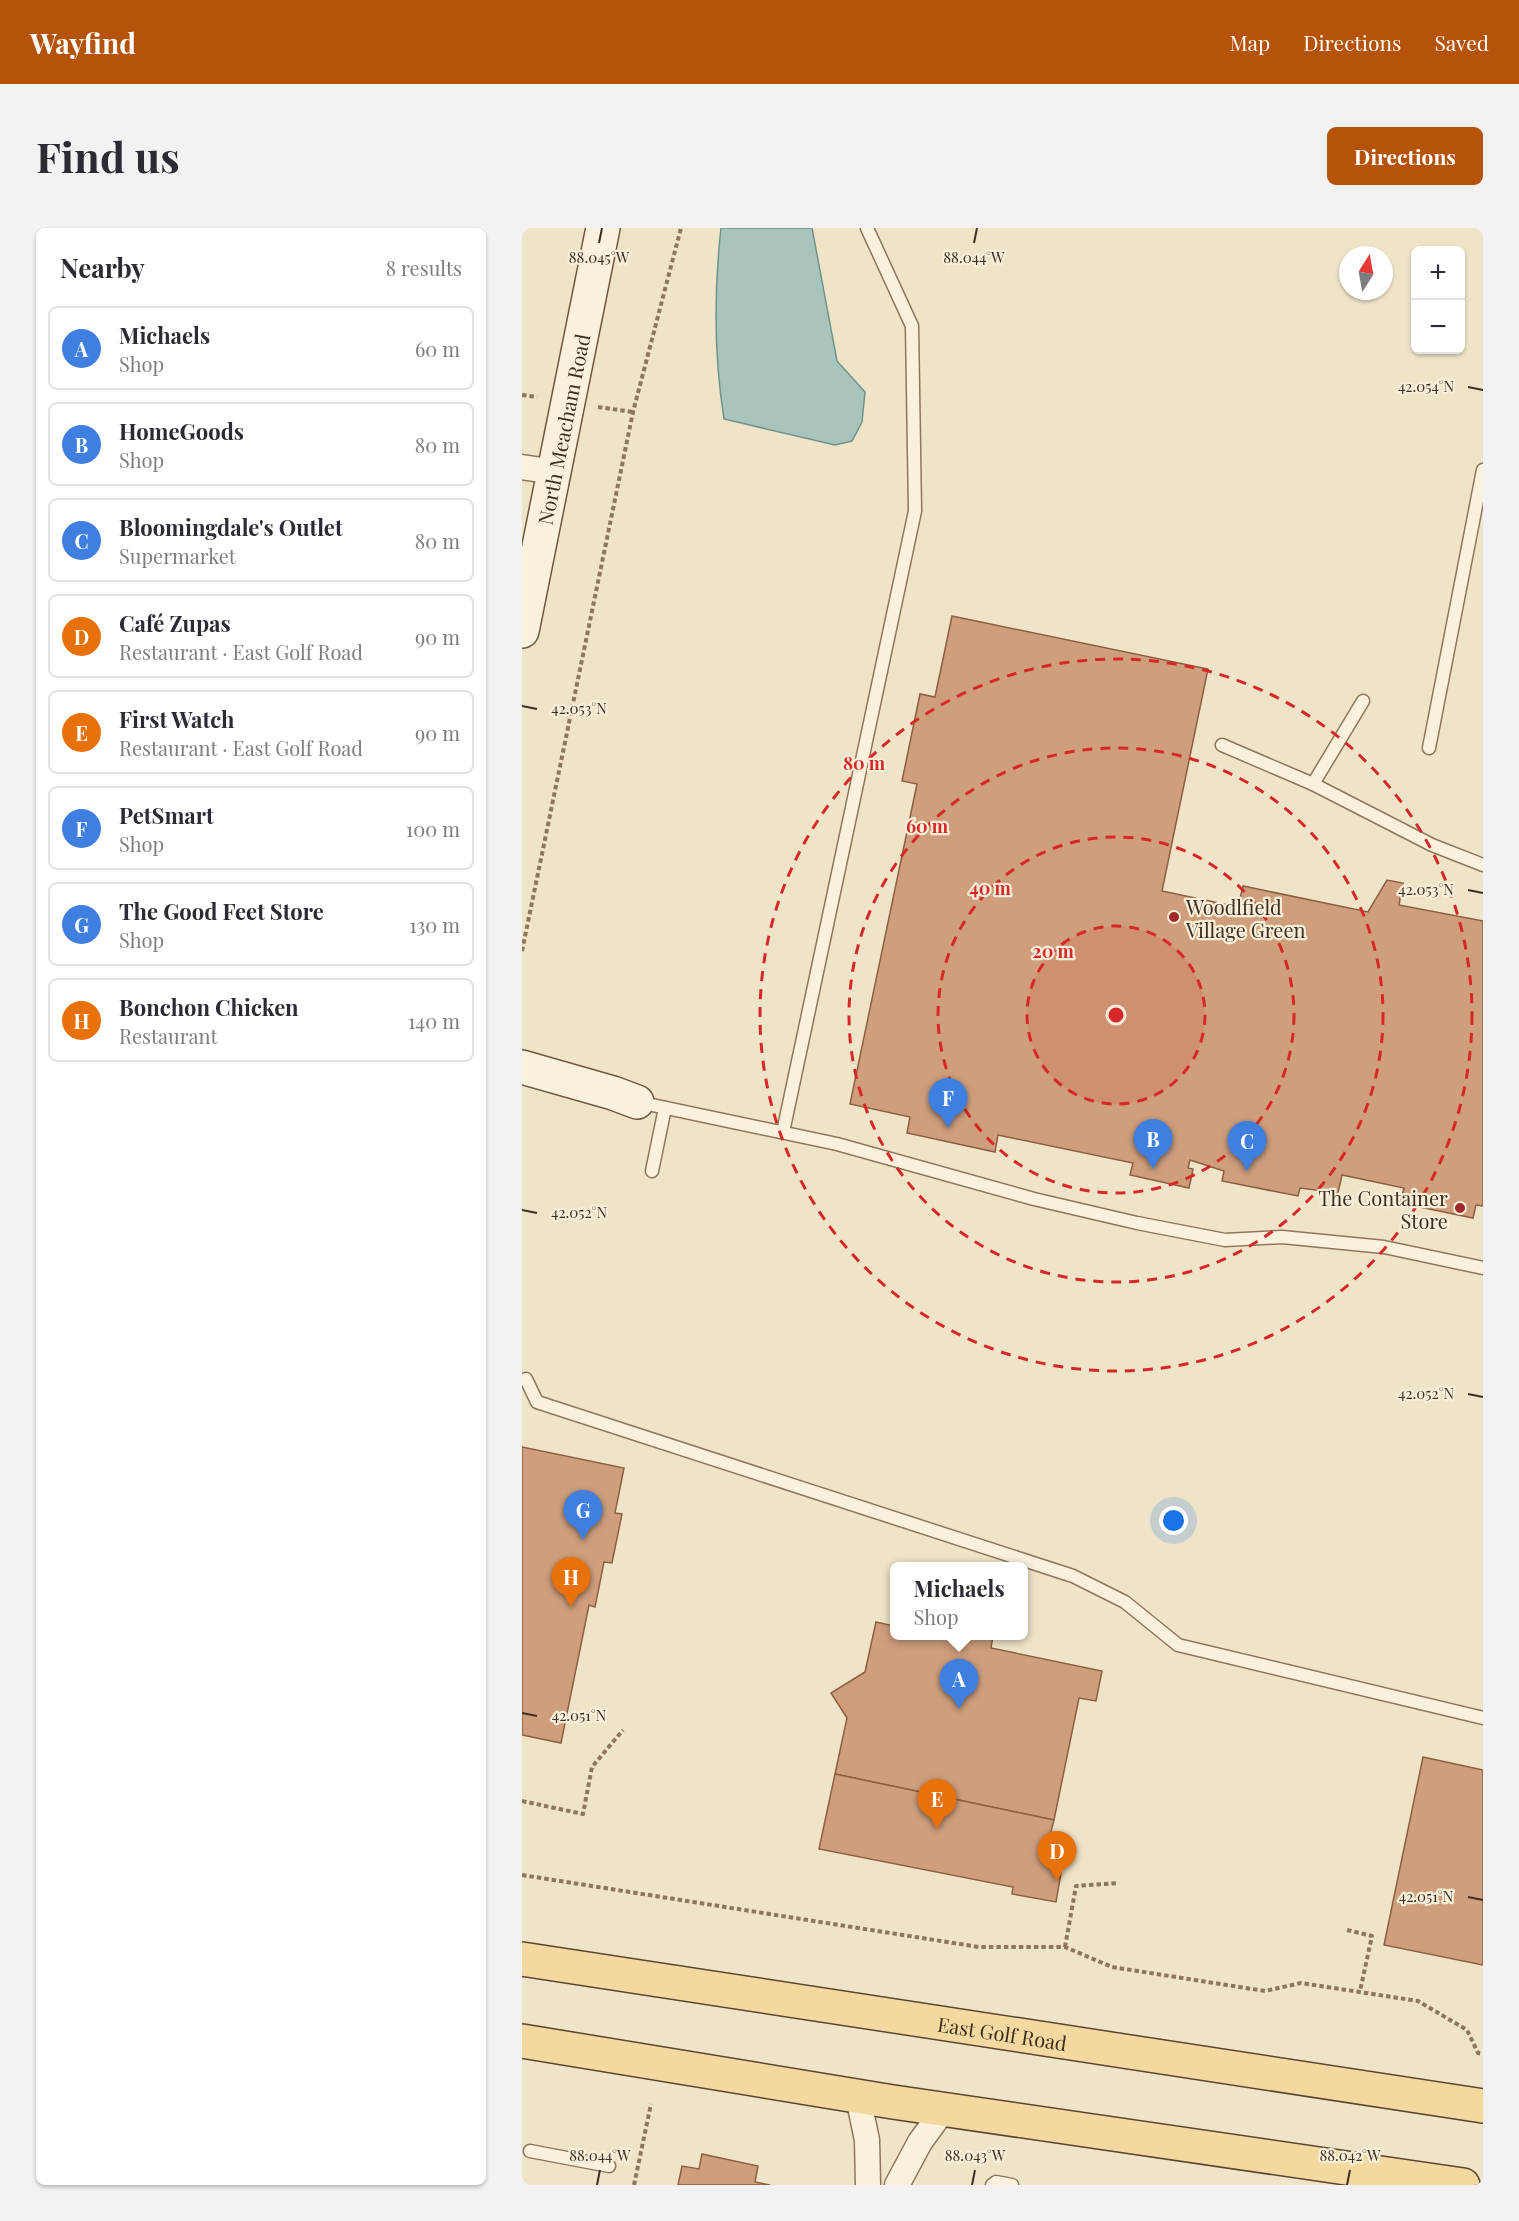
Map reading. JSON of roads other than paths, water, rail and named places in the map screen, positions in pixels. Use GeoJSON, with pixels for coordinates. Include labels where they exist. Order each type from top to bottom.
{"type":"FeatureCollection","features":[{"type":"Feature","properties":{"kind":"main road","name":"North Meacham Road"},"geometry":{"type":"LineString","coordinates":[[522,631],[603,228]]}},
{"type":"Feature","properties":{"kind":"main road"},"geometry":{"type":"LineString","coordinates":[[522,1067],[651,1105]]}},
{"type":"Feature","properties":{"kind":"main road"},"geometry":{"type":"LineString","coordinates":[[522,1090],[651,1105]]}},
{"type":"Feature","properties":{"kind":"main road","name":"East Golf Road"},"geometry":{"type":"LineString","coordinates":[[522,1959],[1483,2106]]}},
{"type":"Feature","properties":{"kind":"main road"},"geometry":{"type":"LineString","coordinates":[[522,2041],[858,2097],[1463,2185]]}},
{"type":"Feature","properties":{"kind":"street"},"geometry":{"type":"LineString","coordinates":[[522,467],[555,472]]}},
{"type":"Feature","properties":{"kind":"street"},"geometry":{"type":"LineString","coordinates":[[858,2097],[867,2140],[868,2185]]}},
{"type":"Feature","properties":{"kind":"street"},"geometry":{"type":"LineString","coordinates":[[897,2185],[920,2142],[944,2109]]}},
{"type":"Feature","properties":{"kind":"lane"},"geometry":{"type":"LineString","coordinates":[[783,1132],[915,511],[912,326],[867,228]]}},
{"type":"Feature","properties":{"kind":"lane"},"geometry":{"type":"LineString","coordinates":[[1429,748],[1483,470]]}},
{"type":"Feature","properties":{"kind":"lane"},"geometry":{"type":"LineString","coordinates":[[1313,784],[1363,701]]}},
{"type":"Feature","properties":{"kind":"lane"},"geometry":{"type":"LineString","coordinates":[[1222,745],[1313,784],[1432,845],[1483,865]]}},
{"type":"Feature","properties":{"kind":"lane"},"geometry":{"type":"LineString","coordinates":[[652,1171],[651,1105],[837,1144],[1034,1199],[1147,1225],[1225,1240],[1282,1237],[1384,1247],[1483,1268]]}},
{"type":"Feature","properties":{"kind":"lane"},"geometry":{"type":"LineString","coordinates":[[526,1379],[537,1402],[1072,1575],[1125,1602],[1178,1645],[1483,1718]]}},
{"type":"Feature","properties":{"kind":"lane"},"geometry":{"type":"LineString","coordinates":[[530,2151],[609,2166]]}},
{"type":"Feature","properties":{"kind":"lane"},"geometry":{"type":"LineString","coordinates":[[992,2185],[996,2182],[1012,2185]]}},
{"type":"Feature","properties":{"kind":"water"},"geometry":{"type":"Polygon","coordinates":[[[721,228],[812,228],[837,361],[865,392],[862,422],[852,441],[835,445],[724,419],[718,371],[716,324],[721,228]]]}},
{"type":"Feature","properties":{"kind":"place","name":"Woodlfield Village Green"},"geometry":{"type":"Point","coordinates":[1174,917]}},
{"type":"Feature","properties":{"kind":"place","name":"PetSmart"},"geometry":{"type":"Point","coordinates":[948,1128]}},
{"type":"Feature","properties":{"kind":"place","name":"HomeGoods"},"geometry":{"type":"Point","coordinates":[1153,1169]}},
{"type":"Feature","properties":{"kind":"place","name":"Bloomingdale's Outlet"},"geometry":{"type":"Point","coordinates":[1247,1171]}},
{"type":"Feature","properties":{"kind":"place","name":"The Container Store"},"geometry":{"type":"Point","coordinates":[1460,1208]}},
{"type":"Feature","properties":{"kind":"place","name":"The Good Feet Store"},"geometry":{"type":"Point","coordinates":[583,1540]}},
{"type":"Feature","properties":{"kind":"place","name":"Bonchon Chicken"},"geometry":{"type":"Point","coordinates":[571,1607]}},
{"type":"Feature","properties":{"kind":"place","name":"Michaels"},"geometry":{"type":"Point","coordinates":[959,1709]}},
{"type":"Feature","properties":{"kind":"place","name":"First Watch"},"geometry":{"type":"Point","coordinates":[937,1829]}},
{"type":"Feature","properties":{"kind":"place","name":"Café Zupas"},"geometry":{"type":"Point","coordinates":[1057,1881]}}]}
